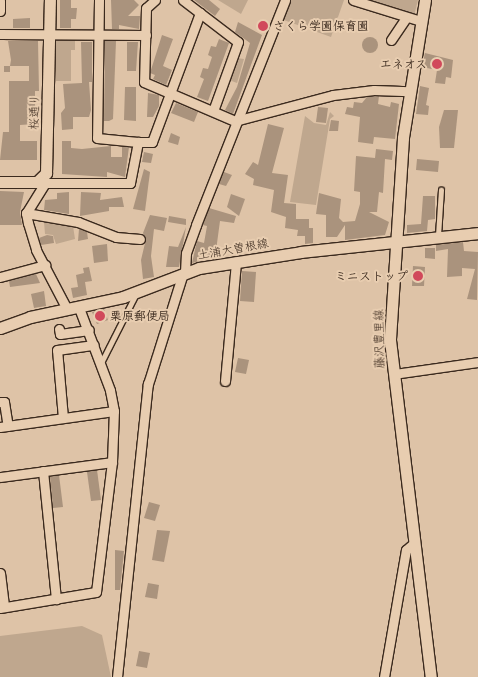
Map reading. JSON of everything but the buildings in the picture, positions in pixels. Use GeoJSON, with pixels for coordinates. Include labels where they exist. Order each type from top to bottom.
{"type":"FeatureCollection","features":[{"type":"Feature","properties":{"kind":"main road","name":"桜通り"},"geometry":{"type":"LineString","coordinates":[[44,181],[47,168],[50,0]]}},
{"type":"Feature","properties":{"kind":"main road","name":"藤沢豊里線"},"geometry":{"type":"LineString","coordinates":[[425,0],[409,92],[395,241],[390,340],[431,677]]}},
{"type":"Feature","properties":{"kind":"main road"},"geometry":{"type":"LineString","coordinates":[[0,182],[44,181]]}},
{"type":"Feature","properties":{"kind":"main road","name":"土浦大曽根線"},"geometry":{"type":"LineString","coordinates":[[0,328],[137,291],[184,273],[236,262],[395,241],[478,233]]}},
{"type":"Feature","properties":{"kind":"street"},"geometry":{"type":"LineString","coordinates":[[0,0],[0,11]]}},
{"type":"Feature","properties":{"kind":"street"},"geometry":{"type":"LineString","coordinates":[[99,0],[97,138],[152,142],[200,12]]}},
{"type":"Feature","properties":{"kind":"street"},"geometry":{"type":"LineString","coordinates":[[155,0],[146,8],[144,82],[213,111],[239,120],[333,95],[374,90],[409,92]]}},
{"type":"Feature","properties":{"kind":"street"},"geometry":{"type":"LineString","coordinates":[[184,0],[238,42],[213,111]]}},
{"type":"Feature","properties":{"kind":"street"},"geometry":{"type":"LineString","coordinates":[[117,677],[148,384],[184,273],[186,253],[285,0]]}},
{"type":"Feature","properties":{"kind":"street"},"geometry":{"type":"LineString","coordinates":[[353,0],[406,18],[421,21]]}},
{"type":"Feature","properties":{"kind":"street"},"geometry":{"type":"LineString","coordinates":[[391,40],[406,18]]}},
{"type":"Feature","properties":{"kind":"street"},"geometry":{"type":"LineString","coordinates":[[0,34],[146,35]]}},
{"type":"Feature","properties":{"kind":"street"},"geometry":{"type":"LineString","coordinates":[[0,573],[2,607],[96,592],[112,462],[114,411],[110,390],[89,330],[73,309],[36,250],[26,213],[44,181],[130,183],[138,142]]}},
{"type":"Feature","properties":{"kind":"street"},"geometry":{"type":"LineString","coordinates":[[26,213],[78,222],[116,237],[140,239]]}},
{"type":"Feature","properties":{"kind":"street"},"geometry":{"type":"LineString","coordinates":[[224,381],[236,262]]}},
{"type":"Feature","properties":{"kind":"street"},"geometry":{"type":"LineString","coordinates":[[0,277],[45,265]]}},
{"type":"Feature","properties":{"kind":"street"},"geometry":{"type":"LineString","coordinates":[[59,329],[60,334],[89,330]]}},
{"type":"Feature","properties":{"kind":"street"},"geometry":{"type":"LineString","coordinates":[[63,418],[57,350],[94,345]]}},
{"type":"Feature","properties":{"kind":"street"},"geometry":{"type":"LineString","coordinates":[[394,374],[478,362]]}},
{"type":"Feature","properties":{"kind":"street"},"geometry":{"type":"LineString","coordinates":[[0,402],[4,402],[4,427],[114,411]]}},
{"type":"Feature","properties":{"kind":"street"},"geometry":{"type":"LineString","coordinates":[[0,478],[112,462]]}},
{"type":"Feature","properties":{"kind":"street"},"geometry":{"type":"LineString","coordinates":[[43,471],[56,599]]}},
{"type":"Feature","properties":{"kind":"street"},"geometry":{"type":"LineString","coordinates":[[384,677],[406,550],[414,544]]}},
{"type":"Feature","properties":{"kind":"lane"},"geometry":{"type":"LineString","coordinates":[[438,237],[441,190]]}},
{"type":"Feature","properties":{"kind":"lane"},"geometry":{"type":"LineString","coordinates":[[100,363],[137,291]]}},
{"type":"Feature","properties":{"kind":"shaded area"},"geometry":{"type":"Polygon","coordinates":[[[218,0],[248,0],[241,14],[218,0]]]}},
{"type":"Feature","properties":{"kind":"shaded area"},"geometry":{"type":"Polygon","coordinates":[[[289,0],[344,0],[331,37],[281,19],[289,0]]]}},
{"type":"Feature","properties":{"kind":"shaded area"},"geometry":{"type":"Polygon","coordinates":[[[363,0],[418,0],[414,16],[363,0]]]}},
{"type":"Feature","properties":{"kind":"shaded area"},"geometry":{"type":"Polygon","coordinates":[[[59,38],[75,38],[75,50],[71,50],[71,81],[56,81],[56,41],[59,38]]]}},
{"type":"Feature","properties":{"kind":"shaded area"},"geometry":{"type":"Polygon","coordinates":[[[237,58],[244,59],[237,83],[229,80],[237,58]]]}},
{"type":"Feature","properties":{"kind":"shaded area"},"geometry":{"type":"Polygon","coordinates":[[[330,112],[334,116],[330,119],[316,205],[290,202],[305,116],[314,123],[326,125],[330,112]]]}},
{"type":"Feature","properties":{"kind":"shaded area"},"geometry":{"type":"Polygon","coordinates":[[[44,222],[73,226],[75,239],[56,244],[53,235],[45,234],[44,222]]]}},
{"type":"Feature","properties":{"kind":"shaded area"},"geometry":{"type":"Polygon","coordinates":[[[82,626],[102,635],[111,677],[0,677],[0,636],[82,626]]]}},
{"type":"Feature","properties":{"kind":"place","name":"さくら学園保育園"},"geometry":{"type":"Point","coordinates":[263,26]}},
{"type":"Feature","properties":{"kind":"place","name":"エネオス"},"geometry":{"type":"Point","coordinates":[437,64]}},
{"type":"Feature","properties":{"kind":"place","name":"ミニストップ"},"geometry":{"type":"Point","coordinates":[418,276]}},
{"type":"Feature","properties":{"kind":"place","name":"栗原郵便局"},"geometry":{"type":"Point","coordinates":[100,316]}}]}
